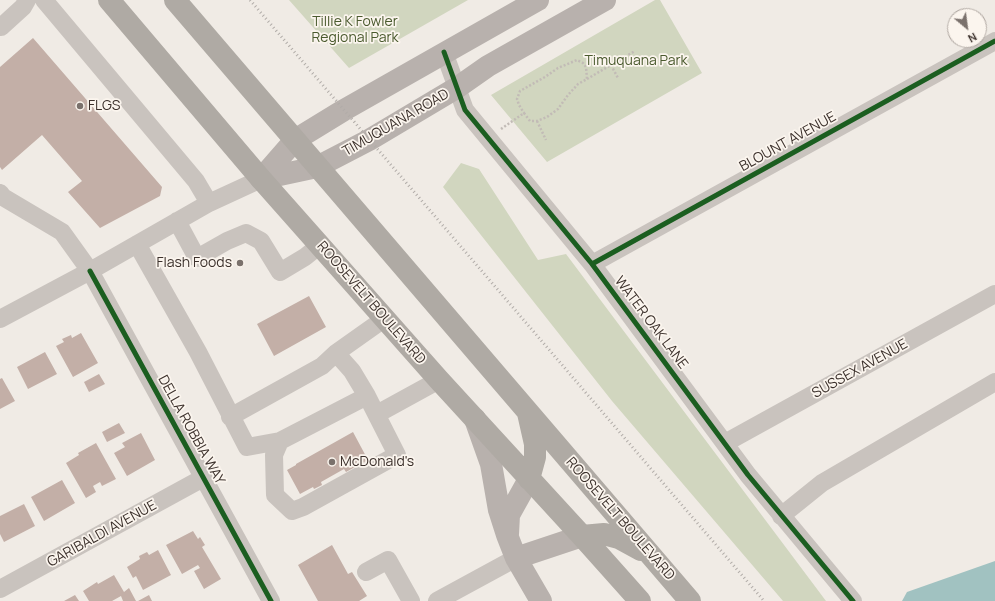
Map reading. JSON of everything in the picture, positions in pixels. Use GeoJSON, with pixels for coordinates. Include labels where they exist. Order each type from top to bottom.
{"type":"FeatureCollection","features":[{"type":"Feature","properties":{"kind":"highway","name":"ROOSEVELT BOULEVARD"},"geometry":{"type":"LineString","coordinates":[[109,0],[261,179],[384,319],[640,601]]}},
{"type":"Feature","properties":{"kind":"highway","name":"ROOSEVELT BOULEVARD"},"geometry":{"type":"LineString","coordinates":[[175,0],[690,601]]}},
{"type":"Feature","properties":{"kind":"highway"},"geometry":{"type":"LineString","coordinates":[[528,411],[535,444],[535,456],[529,478]]}},
{"type":"Feature","properties":{"kind":"highway"},"geometry":{"type":"LineString","coordinates":[[582,536],[604,534],[619,538],[650,555]]}},
{"type":"Feature","properties":{"kind":"main road","name":"TIMUQUANA ROAD"},"geometry":{"type":"LineString","coordinates":[[261,179],[295,140],[444,52],[538,0]]}},
{"type":"Feature","properties":{"kind":"main road","name":"TIMUQUANA ROAD"},"geometry":{"type":"LineString","coordinates":[[261,179],[317,167],[369,140],[458,87],[488,66],[605,0]]}},
{"type":"Feature","properties":{"kind":"main road"},"geometry":{"type":"LineString","coordinates":[[475,419],[491,464],[499,510],[516,558],[541,601]]}},
{"type":"Feature","properties":{"kind":"main road"},"geometry":{"type":"LineString","coordinates":[[508,535],[509,514],[529,478]]}},
{"type":"Feature","properties":{"kind":"main road"},"geometry":{"type":"LineString","coordinates":[[516,558],[582,536]]}},
{"type":"Feature","properties":{"kind":"street"},"geometry":{"type":"LineString","coordinates":[[0,26],[1,27],[23,7],[27,0]]}},
{"type":"Feature","properties":{"kind":"street"},"geometry":{"type":"LineString","coordinates":[[44,0],[196,181],[209,203]]}},
{"type":"Feature","properties":{"kind":"street","name":"BLOUNT AVENUE"},"geometry":{"type":"LineString","coordinates":[[592,264],[995,41]]}},
{"type":"Feature","properties":{"kind":"street","name":"WATER OAK LANE"},"geometry":{"type":"LineString","coordinates":[[444,52],[458,87],[465,110],[592,264],[748,475],[853,601]]}},
{"type":"Feature","properties":{"kind":"street","name":"TIMUQUANA ROAD"},"geometry":{"type":"LineString","coordinates":[[1,316],[90,271],[209,203],[261,179]]}},
{"type":"Feature","properties":{"kind":"street","name":"DELLA ROBBIA WAY"},"geometry":{"type":"LineString","coordinates":[[0,194],[62,232],[90,271],[271,601]]}},
{"type":"Feature","properties":{"kind":"street"},"geometry":{"type":"LineString","coordinates":[[177,221],[197,258],[227,241],[246,233],[261,241],[280,272],[305,257],[320,245]]}},
{"type":"Feature","properties":{"kind":"street"},"geometry":{"type":"LineString","coordinates":[[137,244],[198,352],[230,417],[247,447],[280,441],[367,396]]}},
{"type":"Feature","properties":{"kind":"street","name":"SUSSEX AVENUE"},"geometry":{"type":"LineString","coordinates":[[725,443],[995,294]]}},
{"type":"Feature","properties":{"kind":"street"},"geometry":{"type":"LineString","coordinates":[[230,417],[322,366],[336,353],[384,319]]}},
{"type":"Feature","properties":{"kind":"street"},"geometry":{"type":"LineString","coordinates":[[280,441],[274,455],[275,495],[292,511],[303,507],[397,456],[367,396],[352,371],[336,353]]}},
{"type":"Feature","properties":{"kind":"street"},"geometry":{"type":"LineString","coordinates":[[376,414],[439,380]]}},
{"type":"Feature","properties":{"kind":"street"},"geometry":{"type":"LineString","coordinates":[[781,516],[822,483],[995,382]]}},
{"type":"Feature","properties":{"kind":"street","name":"GARIBALDI AVENUE"},"geometry":{"type":"LineString","coordinates":[[0,590],[203,478]]}},
{"type":"Feature","properties":{"kind":"street"},"geometry":{"type":"LineString","coordinates":[[437,601],[516,558]]}},
{"type":"Feature","properties":{"kind":"street"},"geometry":{"type":"LineString","coordinates":[[366,572],[388,560],[411,601]]}},
{"type":"Feature","properties":{"kind":"path"},"geometry":{"type":"LineString","coordinates":[[587,79],[586,67],[583,63],[577,60],[558,68],[520,91],[517,99],[519,105],[530,121],[537,121],[547,118],[558,109],[578,84],[587,79],[611,65],[635,50]]}},
{"type":"Feature","properties":{"kind":"path"},"geometry":{"type":"LineString","coordinates":[[611,65],[618,78]]}},
{"type":"Feature","properties":{"kind":"path"},"geometry":{"type":"LineString","coordinates":[[488,138],[524,113]]}},
{"type":"Feature","properties":{"kind":"path"},"geometry":{"type":"LineString","coordinates":[[537,121],[546,140]]}},
{"type":"Feature","properties":{"kind":"green space","name":"Tillie K Fowler Regional Park"},"geometry":{"type":"Polygon","coordinates":[[[289,0],[468,0],[349,68],[289,0]]]}},
{"type":"Feature","properties":{"kind":"green space","name":"Timuquana Park"},"geometry":{"type":"Polygon","coordinates":[[[655,0],[660,0],[702,73],[547,162],[491,95],[655,0]]]}},
{"type":"Feature","properties":{"kind":"green space"},"geometry":{"type":"Polygon","coordinates":[[[461,163],[479,169],[538,260],[566,254],[826,601],[783,601],[612,401],[443,187],[461,163]]]}},
{"type":"Feature","properties":{"kind":"water"},"geometry":{"type":"Polygon","coordinates":[[[995,561],[995,601],[902,601],[907,592],[995,561]]]}},
{"type":"Feature","properties":{"kind":"building"},"geometry":{"type":"Polygon","coordinates":[[[33,38],[162,187],[160,196],[100,228],[68,192],[82,181],[42,135],[2,170],[0,167],[0,67],[33,38]]]}},
{"type":"Feature","properties":{"kind":"building"},"geometry":{"type":"Polygon","coordinates":[[[309,296],[326,327],[274,356],[257,324],[309,296]]]}},
{"type":"Feature","properties":{"kind":"building"},"geometry":{"type":"Polygon","coordinates":[[[81,333],[98,363],[73,377],[56,346],[64,342],[62,339],[71,335],[72,338],[81,333]]]}},
{"type":"Feature","properties":{"kind":"building"},"geometry":{"type":"Polygon","coordinates":[[[45,352],[57,374],[28,389],[17,367],[45,352]]]}},
{"type":"Feature","properties":{"kind":"building"},"geometry":{"type":"Polygon","coordinates":[[[99,374],[105,384],[89,392],[84,382],[99,374]]]}},
{"type":"Feature","properties":{"kind":"building"},"geometry":{"type":"Polygon","coordinates":[[[2,378],[15,401],[0,409],[0,379],[2,378]]]}},
{"type":"Feature","properties":{"kind":"building"},"geometry":{"type":"Polygon","coordinates":[[[119,423],[125,433],[107,442],[102,432],[119,423]]]}},
{"type":"Feature","properties":{"kind":"building","name":"McDonald's"},"geometry":{"type":"Polygon","coordinates":[[[353,432],[368,460],[346,472],[344,469],[321,482],[322,485],[314,489],[313,487],[300,494],[287,470],[353,432]]]}},
{"type":"Feature","properties":{"kind":"building"},"geometry":{"type":"Polygon","coordinates":[[[141,433],[155,460],[127,476],[114,453],[125,447],[122,443],[141,433]]]}},
{"type":"Feature","properties":{"kind":"building"},"geometry":{"type":"Polygon","coordinates":[[[96,443],[116,479],[102,486],[100,482],[93,486],[96,492],[86,498],[66,463],[79,455],[78,453],[96,443]]]}},
{"type":"Feature","properties":{"kind":"building"},"geometry":{"type":"Polygon","coordinates":[[[62,480],[75,503],[44,521],[31,497],[62,480]]]}},
{"type":"Feature","properties":{"kind":"building"},"geometry":{"type":"Polygon","coordinates":[[[24,504],[35,526],[4,542],[0,534],[0,516],[24,504]]]}},
{"type":"Feature","properties":{"kind":"building"},"geometry":{"type":"Polygon","coordinates":[[[193,531],[198,539],[200,537],[205,545],[202,547],[221,579],[204,589],[194,571],[200,568],[198,565],[182,574],[166,545],[193,531]]]}},
{"type":"Feature","properties":{"kind":"building"},"geometry":{"type":"Polygon","coordinates":[[[332,545],[348,574],[352,572],[367,596],[359,601],[318,601],[298,565],[332,545]]]}},
{"type":"Feature","properties":{"kind":"building"},"geometry":{"type":"Polygon","coordinates":[[[158,550],[171,575],[143,590],[136,576],[133,578],[127,567],[140,559],[139,556],[147,552],[149,555],[158,550]]]}},
{"type":"Feature","properties":{"kind":"building"},"geometry":{"type":"Polygon","coordinates":[[[114,575],[124,592],[129,588],[136,601],[123,601],[121,596],[112,601],[89,601],[83,591],[97,582],[98,584],[114,575]]]}},
{"type":"Feature","properties":{"kind":"building"},"geometry":{"type":"Polygon","coordinates":[[[75,595],[79,601],[64,601],[75,595]]]}},
{"type":"Feature","properties":{"kind":"building"},"geometry":{"type":"Polygon","coordinates":[[[149,595],[152,601],[138,601],[149,595]]]}},
{"type":"Feature","properties":{"kind":"railway"},"geometry":{"type":"LineString","coordinates":[[250,0],[764,601]]}},
{"type":"Feature","properties":{"kind":"cycle path"},"geometry":{"type":"LineString","coordinates":[[592,264],[995,41]]}},
{"type":"Feature","properties":{"kind":"cycle path"},"geometry":{"type":"LineString","coordinates":[[444,52],[465,110],[592,264],[748,475],[853,601]]}},
{"type":"Feature","properties":{"kind":"cycle path"},"geometry":{"type":"LineString","coordinates":[[90,271],[271,601]]}},
{"type":"Feature","properties":{"kind":"place","name":"FLGS"},"geometry":{"type":"Point","coordinates":[80,106]}},
{"type":"Feature","properties":{"kind":"place","name":"Flash Foods"},"geometry":{"type":"Point","coordinates":[240,263]}},
{"type":"Feature","properties":{"kind":"place","name":"McDonald's"},"geometry":{"type":"Point","coordinates":[332,462]}}]}
